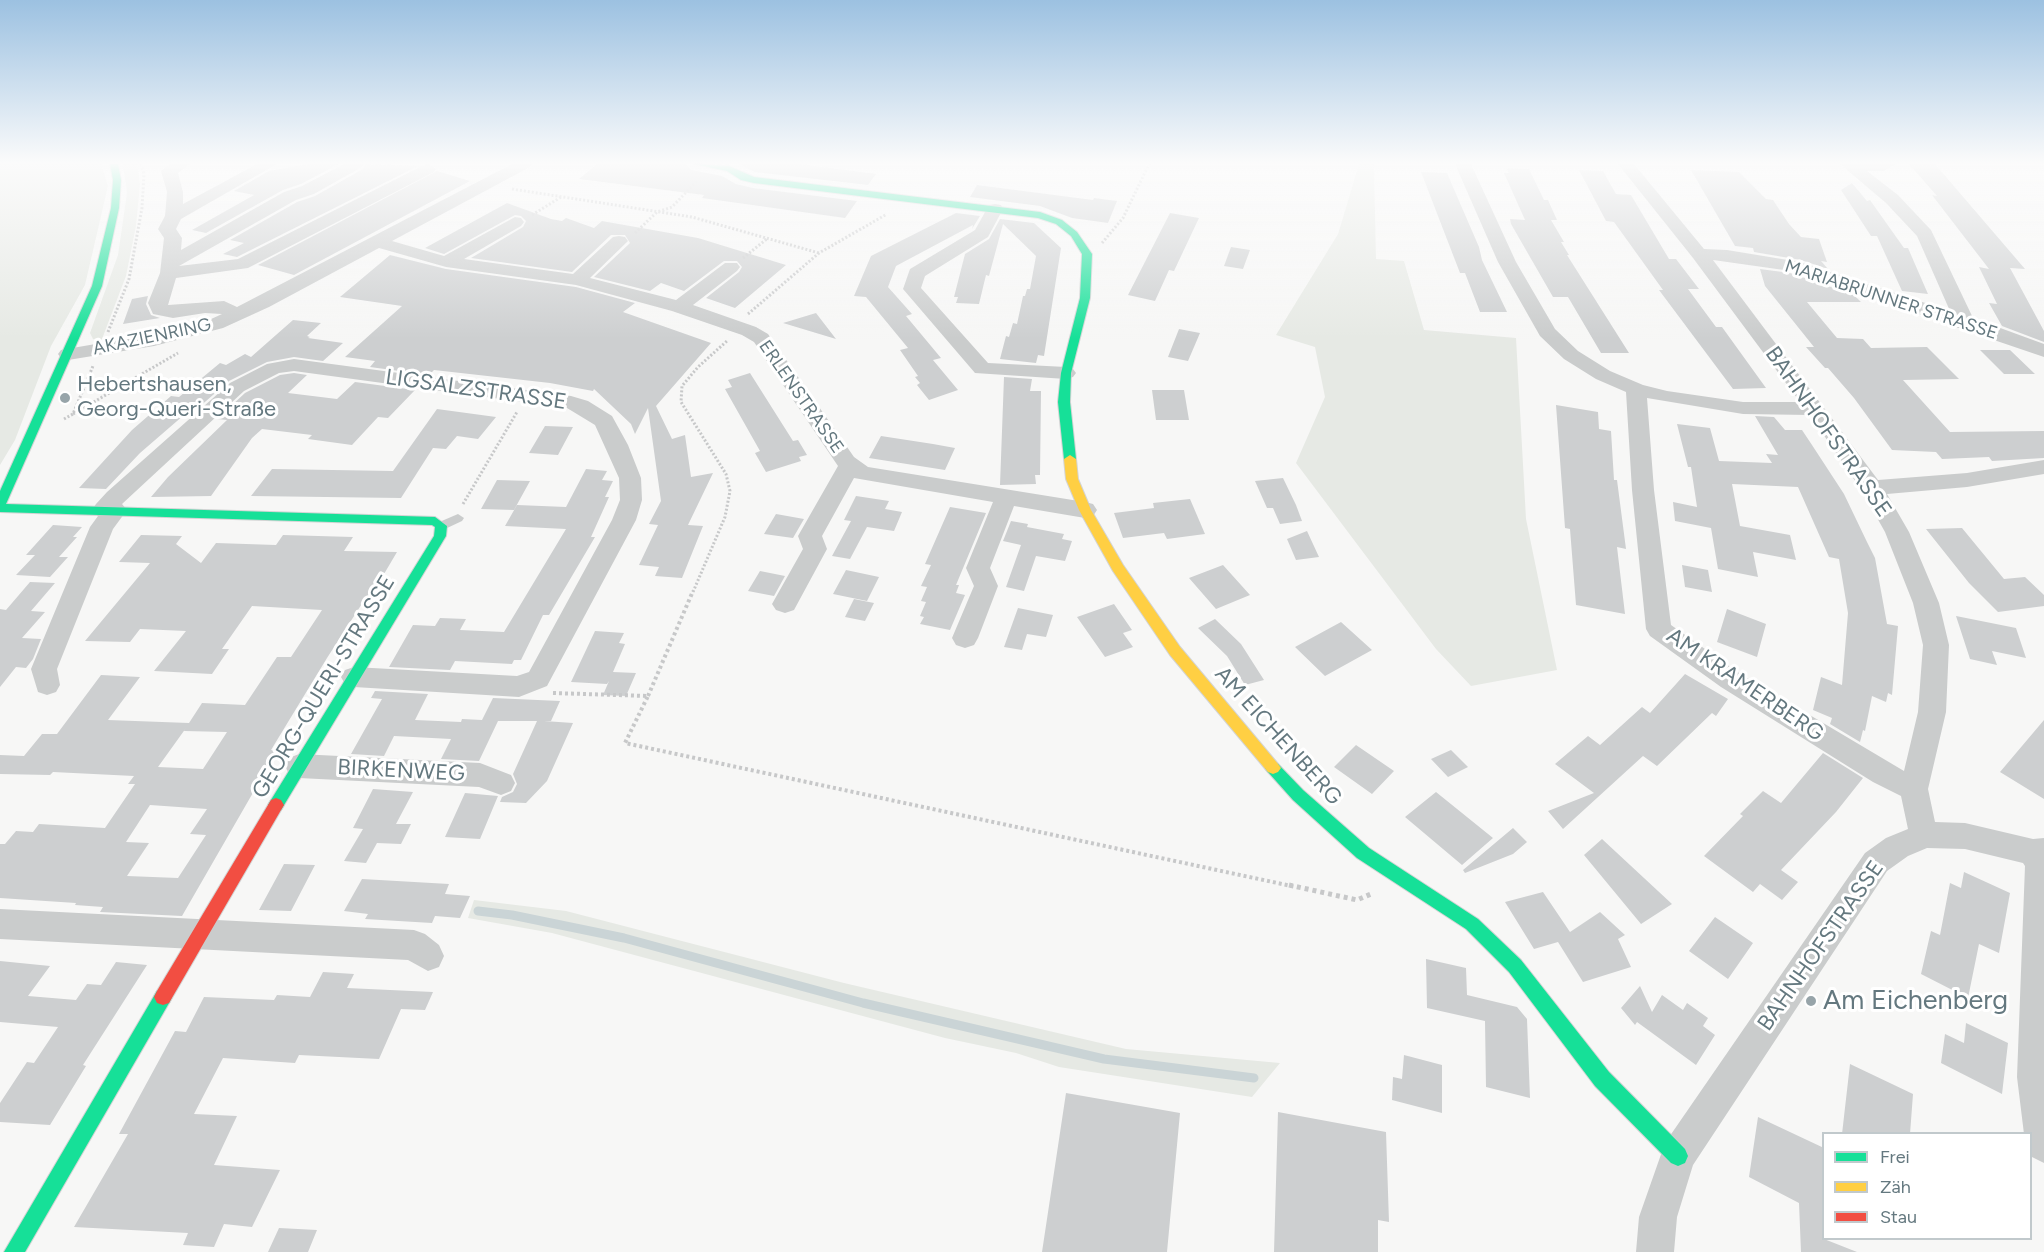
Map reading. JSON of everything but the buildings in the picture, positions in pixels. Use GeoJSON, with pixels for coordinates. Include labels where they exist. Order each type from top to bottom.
{"type":"FeatureCollection","features":[{"type":"Feature","properties":{"kind":"street"},"geometry":{"type":"LineString","coordinates":[[112,222],[97,286],[0,507],[435,520],[441,526]]}},
{"type":"Feature","properties":{"kind":"street","name":"AKAZIENRING"},"geometry":{"type":"LineString","coordinates":[[171,222],[167,229],[173,238],[169,268],[157,303],[160,310],[173,312],[205,307],[224,308],[235,315]]}},
{"type":"Feature","properties":{"kind":"street"},"geometry":{"type":"LineString","coordinates":[[169,268],[246,222]]}},
{"type":"Feature","properties":{"kind":"street"},"geometry":{"type":"LineString","coordinates":[[169,268],[242,264],[323,222]]}},
{"type":"Feature","properties":{"kind":"street","name":"AKAZIENRING"},"geometry":{"type":"LineString","coordinates":[[68,354],[191,332],[235,315],[413,222]]}},
{"type":"Feature","properties":{"kind":"street"},"geometry":{"type":"LineString","coordinates":[[446,262],[514,222]]}},
{"type":"Feature","properties":{"kind":"street"},"geometry":{"type":"LineString","coordinates":[[987,222],[982,233],[916,273],[912,289],[982,369],[1066,373]]}},
{"type":"Feature","properties":{"kind":"street"},"geometry":{"type":"LineString","coordinates":[[1060,222],[1074,234],[1087,254]]}},
{"type":"Feature","properties":{"kind":"street"},"geometry":{"type":"LineString","coordinates":[[1489,222],[1507,262],[1547,332],[1571,355],[1604,375],[1636,389],[1714,405],[1816,409]]}},
{"type":"Feature","properties":{"kind":"street","name":"BAHNHOFSTRASSE"},"geometry":{"type":"LineString","coordinates":[[1655,1252],[1658,1217],[1677,1156],[1876,861],[1897,847],[1926,835],[1921,824],[1914,789],[1932,712],[1936,645],[1926,603],[1914,573],[1897,532],[1872,488],[1816,409],[1673,222]]}},
{"type":"Feature","properties":{"kind":"street"},"geometry":{"type":"LineString","coordinates":[[1914,222],[1925,234],[1965,322]]}},
{"type":"Feature","properties":{"kind":"street"},"geometry":{"type":"LineString","coordinates":[[577,280],[619,241]]}},
{"type":"Feature","properties":{"kind":"street","name":"ERLENSTRASSE"},"geometry":{"type":"LineString","coordinates":[[376,242],[446,262],[577,280],[679,307],[737,327],[761,338],[849,466],[862,473],[1085,510]]}},
{"type":"Feature","properties":{"kind":"street","name":"AM EICHENBERG"},"geometry":{"type":"LineString","coordinates":[[1087,254],[1085,298],[1066,373],[1064,402],[1072,479],[1085,510],[1118,568],[1174,651],[1298,795],[1363,853],[1472,924],[1515,966],[1602,1078],[1677,1156]]}},
{"type":"Feature","properties":{"kind":"street","name":"MARIABRUNNER STRASSE"},"geometry":{"type":"LineString","coordinates":[[1699,254],[1727,255],[1794,266],[1965,322],[2044,351]]}},
{"type":"Feature","properties":{"kind":"street"},"geometry":{"type":"LineString","coordinates":[[679,307],[731,267]]}},
{"type":"Feature","properties":{"kind":"street","name":"LIGSALZSTRASSE"},"geometry":{"type":"LineString","coordinates":[[47,686],[44,669],[115,496],[237,387],[274,368],[303,366],[571,402],[604,421],[630,478],[631,500],[624,520],[538,679],[528,684]]}},
{"type":"Feature","properties":{"kind":"street","name":"AM KRAMERBERG"},"geometry":{"type":"LineString","coordinates":[[1636,389],[1659,629],[1730,680],[1883,774],[1914,789]]}},
{"type":"Feature","properties":{"kind":"street"},"geometry":{"type":"LineString","coordinates":[[785,604],[815,549],[810,536],[849,466]]}},
{"type":"Feature","properties":{"kind":"street"},"geometry":{"type":"LineString","coordinates":[[1872,488],[1967,480],[2044,467]]}},
{"type":"Feature","properties":{"kind":"street"},"geometry":{"type":"LineString","coordinates":[[965,639],[986,586],[978,568],[1006,498]]}},
{"type":"Feature","properties":{"kind":"street","name":"GEORG-QUERI-STRASSE"},"geometry":{"type":"LineString","coordinates":[[14,1252],[299,766],[440,536],[441,526]]}},
{"type":"Feature","properties":{"kind":"street"},"geometry":{"type":"LineString","coordinates":[[354,677],[519,687],[528,684]]}},
{"type":"Feature","properties":{"kind":"street","name":"BIRKENWEG"},"geometry":{"type":"LineString","coordinates":[[299,766],[480,775],[501,783]]}},
{"type":"Feature","properties":{"kind":"street"},"geometry":{"type":"LineString","coordinates":[[1926,835],[1965,836],[2039,851],[2034,1077],[2044,1145]]}},
{"type":"Feature","properties":{"kind":"street"},"geometry":{"type":"LineString","coordinates":[[0,924],[414,945],[428,956]]}},
{"type":"Feature","properties":{"kind":"lane"},"geometry":{"type":"LineString","coordinates":[[441,526],[457,518]]}},
{"type":"Feature","properties":{"kind":"path"},"geometry":{"type":"LineString","coordinates":[[101,348],[129,279],[139,222]]}},
{"type":"Feature","properties":{"kind":"path"},"geometry":{"type":"LineString","coordinates":[[619,241],[630,239],[647,222]]}},
{"type":"Feature","properties":{"kind":"path"},"geometry":{"type":"LineString","coordinates":[[709,222],[819,253]]}},
{"type":"Feature","properties":{"kind":"path"},"geometry":{"type":"LineString","coordinates":[[871,222],[819,253],[737,327],[682,386],[681,402],[726,474],[730,491],[724,517],[648,696],[625,743],[1357,900],[1406,880]]}},
{"type":"Feature","properties":{"kind":"path"},"geometry":{"type":"LineString","coordinates":[[1087,254],[1106,241],[1120,222]]}},
{"type":"Feature","properties":{"kind":"path"},"geometry":{"type":"LineString","coordinates":[[731,267],[769,238]]}},
{"type":"Feature","properties":{"kind":"path"},"geometry":{"type":"LineString","coordinates":[[457,518],[527,396]]}},
{"type":"Feature","properties":{"kind":"path"},"geometry":{"type":"LineString","coordinates":[[528,684],[541,693],[648,696]]}},
{"type":"Feature","properties":{"kind":"shaded area"},"geometry":{"type":"Polygon","coordinates":[[[0,222],[100,222],[85,285],[51,346],[15,440],[0,465],[0,222]]]}},
{"type":"Feature","properties":{"kind":"shaded area"},"geometry":{"type":"Polygon","coordinates":[[[123,222],[136,222],[126,276],[99,342],[93,339],[90,333],[118,255],[123,222]]]}},
{"type":"Feature","properties":{"kind":"shaded area"},"geometry":{"type":"Polygon","coordinates":[[[1341,222],[1375,222],[1376,259],[1404,261],[1424,330],[1516,338],[1526,519],[1557,670],[1471,686],[1436,649],[1296,463],[1325,397],[1315,347],[1276,335],[1338,234],[1341,222]]]}},
{"type":"Feature","properties":{"kind":"shaded area"},"geometry":{"type":"Polygon","coordinates":[[[474,900],[566,911],[844,983],[1126,1049],[1280,1063],[1252,1097],[1059,1067],[1016,1053],[945,1038],[552,933],[468,918],[474,900]]]}},
{"type":"Feature","properties":{"kind":"waterway"},"geometry":{"type":"LineString","coordinates":[[478,911],[512,915],[624,938],[863,1003],[1104,1059],[1254,1078]]}},
{"type":"Feature","properties":{"kind":"traffic: fast"},"geometry":{"type":"LineString","coordinates":[[0,505],[97,286],[112,222]]}},
{"type":"Feature","properties":{"kind":"traffic: fast"},"geometry":{"type":"LineString","coordinates":[[1060,222],[1074,234],[1087,254],[1085,298],[1066,373],[1064,402],[1070,459]]}},
{"type":"Feature","properties":{"kind":"traffic: fast"},"geometry":{"type":"LineString","coordinates":[[0,508],[435,521],[441,526],[440,536],[276,805]]}},
{"type":"Feature","properties":{"kind":"traffic: fast"},"geometry":{"type":"LineString","coordinates":[[1273,768],[1298,795],[1363,853],[1472,924],[1515,966],[1602,1079],[1678,1156]]}},
{"type":"Feature","properties":{"kind":"traffic: fast"},"geometry":{"type":"LineString","coordinates":[[14,1252],[163,997]]}},
{"type":"Feature","properties":{"kind":"traffic: slow"},"geometry":{"type":"LineString","coordinates":[[1070,459],[1072,479],[1085,510],[1118,568],[1175,651],[1273,768]]}},
{"type":"Feature","properties":{"kind":"traffic: jam"},"geometry":{"type":"LineString","coordinates":[[163,997],[276,805]]}},
{"type":"Feature","properties":{"kind":"place","name":"Hebertshausen, Georg-Queri-Straße"},"geometry":{"type":"Point","coordinates":[65,398]}},
{"type":"Feature","properties":{"kind":"place","name":"Am Eichenberg"},"geometry":{"type":"Point","coordinates":[1811,1001]}}]}
